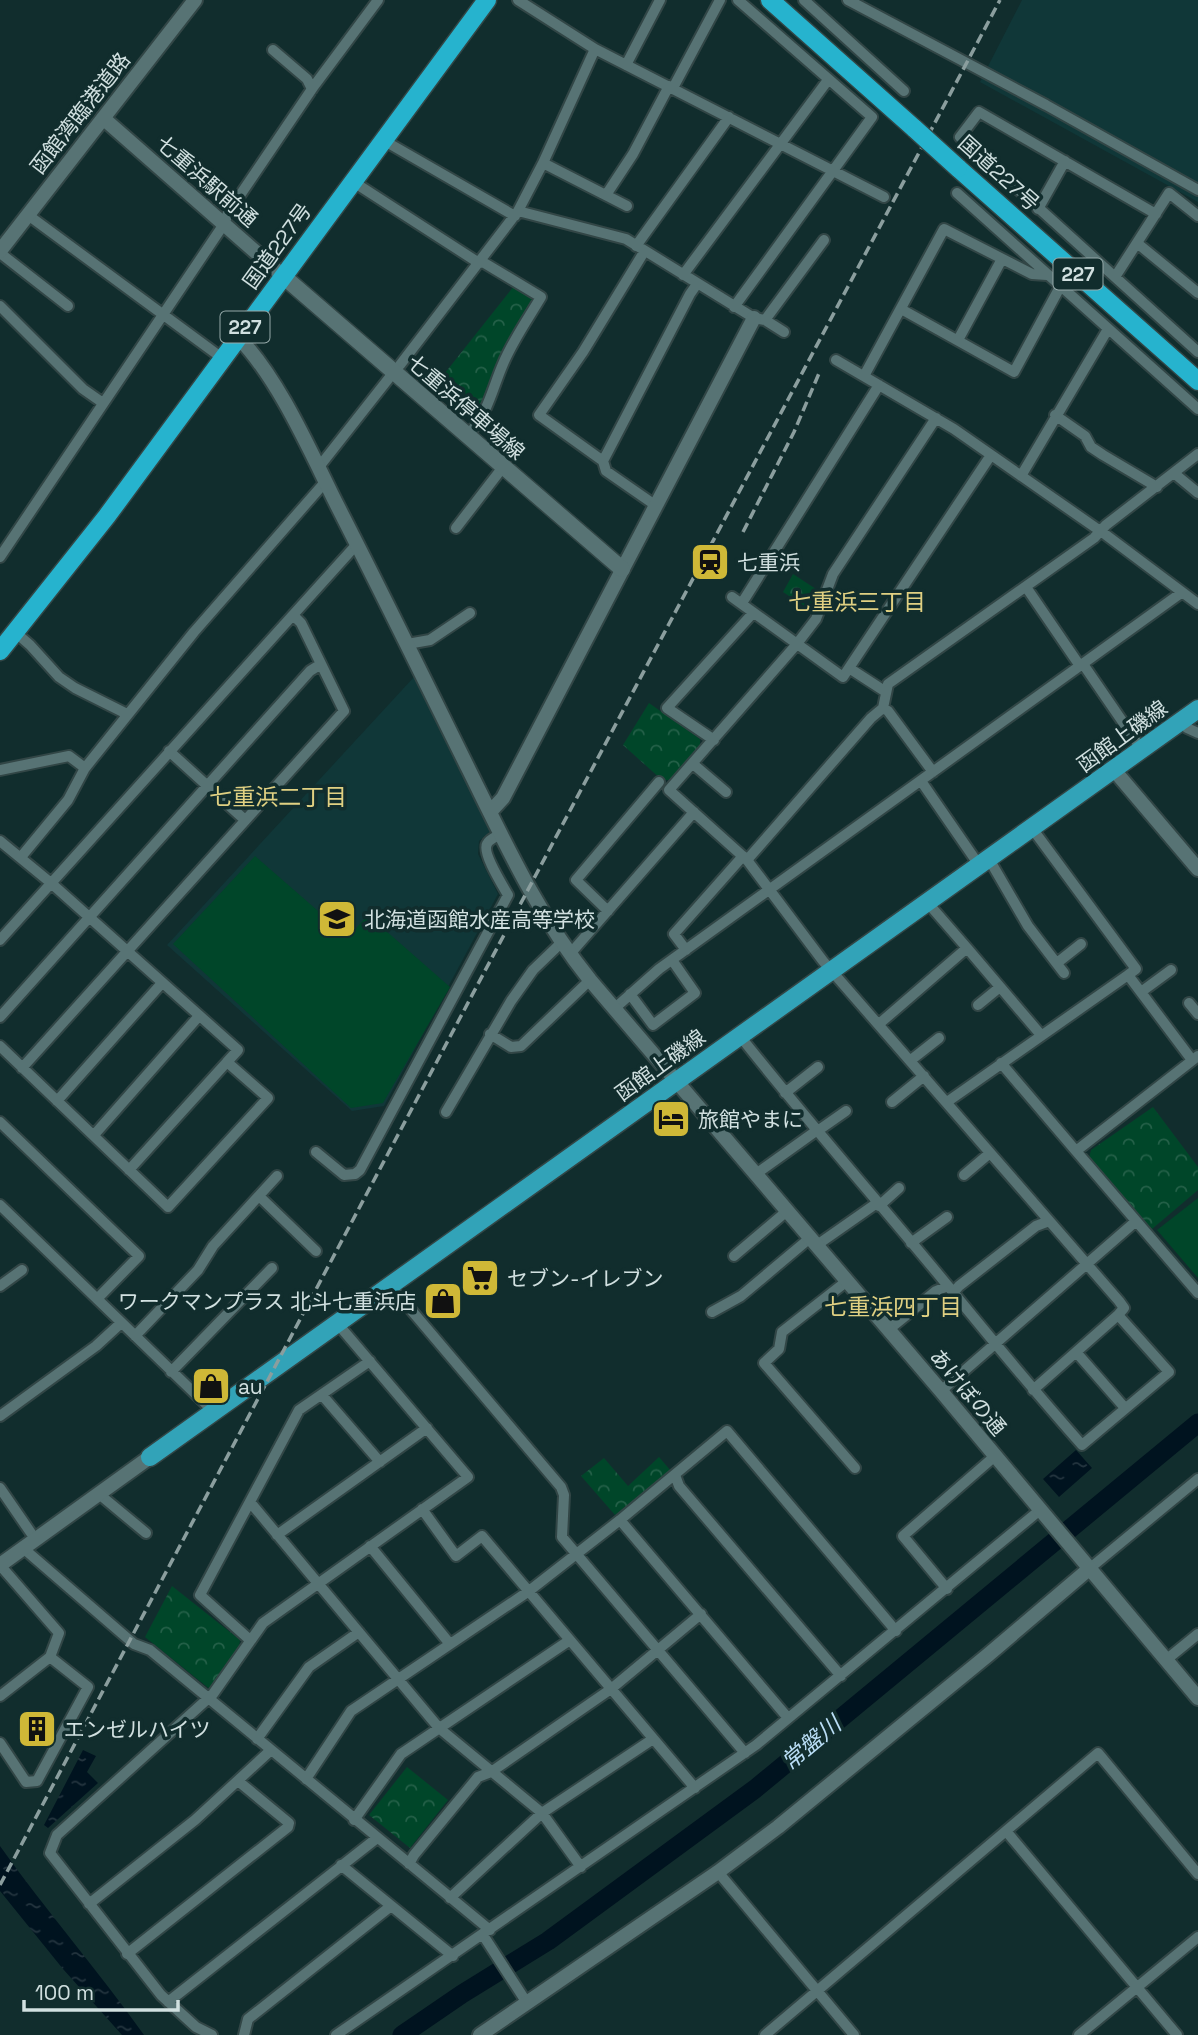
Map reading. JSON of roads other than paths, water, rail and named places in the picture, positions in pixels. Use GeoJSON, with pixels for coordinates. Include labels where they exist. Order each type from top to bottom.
{"type":"FeatureCollection","features":[{"type":"Feature","properties":{"kind":"highway","name":"国道227号"},"geometry":{"type":"LineString","coordinates":[[0,651],[107,516],[487,0]]}},
{"type":"Feature","properties":{"kind":"highway","name":"国道227号"},"geometry":{"type":"LineString","coordinates":[[770,0],[1198,381]]}},
{"type":"Feature","properties":{"kind":"main road","name":"七重浜停車場線"},"geometry":{"type":"LineString","coordinates":[[283,276],[397,369],[503,467],[622,569]]}},
{"type":"Feature","properties":{"kind":"main road","name":"函館上磯線"},"geometry":{"type":"LineString","coordinates":[[150,1457],[1198,709]]}},
{"type":"Feature","properties":{"kind":"street","name":"函館湾臨港道路"},"geometry":{"type":"LineString","coordinates":[[0,252],[195,0]]}},
{"type":"Feature","properties":{"kind":"street"},"geometry":{"type":"LineString","coordinates":[[0,556],[312,89],[378,0]]}},
{"type":"Feature","properties":{"kind":"street"},"geometry":{"type":"LineString","coordinates":[[518,0],[595,49],[884,197]]}},
{"type":"Feature","properties":{"kind":"street"},"geometry":{"type":"LineString","coordinates":[[626,65],[660,0]]}},
{"type":"Feature","properties":{"kind":"street"},"geometry":{"type":"LineString","coordinates":[[606,195],[633,153],[720,0]]}},
{"type":"Feature","properties":{"kind":"street"},"geometry":{"type":"LineString","coordinates":[[734,307],[872,117],[738,0]]}},
{"type":"Feature","properties":{"kind":"street"},"geometry":{"type":"LineString","coordinates":[[804,0],[904,91]]}},
{"type":"Feature","properties":{"kind":"street"},"geometry":{"type":"LineString","coordinates":[[848,0],[1046,105],[1198,190]]}},
{"type":"Feature","properties":{"kind":"street"},"geometry":{"type":"LineString","coordinates":[[318,467],[517,213],[595,49]]}},
{"type":"Feature","properties":{"kind":"street"},"geometry":{"type":"LineString","coordinates":[[273,50],[307,79],[312,89]]}},
{"type":"Feature","properties":{"kind":"street"},"geometry":{"type":"LineString","coordinates":[[683,275],[828,80]]}},
{"type":"Feature","properties":{"kind":"street"},"geometry":{"type":"LineString","coordinates":[[1156,214],[979,112],[960,137],[1198,352]]}},
{"type":"Feature","properties":{"kind":"street"},"geometry":{"type":"LineString","coordinates":[[655,505],[606,471],[603,461],[539,415],[583,352],[640,249],[729,117]]}},
{"type":"Feature","properties":{"kind":"street","name":"七重浜駅前通"},"geometry":{"type":"LineString","coordinates":[[103,118],[283,276]]}},
{"type":"Feature","properties":{"kind":"street"},"geometry":{"type":"LineString","coordinates":[[383,140],[517,213],[618,236],[734,307],[785,332]]}},
{"type":"Feature","properties":{"kind":"street"},"geometry":{"type":"LineString","coordinates":[[1038,209],[1065,162]]}},
{"type":"Feature","properties":{"kind":"street"},"geometry":{"type":"LineString","coordinates":[[543,163],[628,206]]}},
{"type":"Feature","properties":{"kind":"street"},"geometry":{"type":"LineString","coordinates":[[352,181],[541,297],[511,347],[490,402],[473,429]]}},
{"type":"Feature","properties":{"kind":"street"},"geometry":{"type":"LineString","coordinates":[[957,193],[1198,409]]}},
{"type":"Feature","properties":{"kind":"street"},"geometry":{"type":"LineString","coordinates":[[1115,277],[1169,193],[1198,216]]}},
{"type":"Feature","properties":{"kind":"street"},"geometry":{"type":"LineString","coordinates":[[28,215],[222,358]]}},
{"type":"Feature","properties":{"kind":"street"},"geometry":{"type":"LineString","coordinates":[[864,376],[944,229],[1032,274],[1047,275]]}},
{"type":"Feature","properties":{"kind":"street"},"geometry":{"type":"LineString","coordinates":[[490,812],[503,798],[655,505],[760,319],[824,240]]}},
{"type":"Feature","properties":{"kind":"street"},"geometry":{"type":"LineString","coordinates":[[1138,243],[1198,293]]}},
{"type":"Feature","properties":{"kind":"street"},"geometry":{"type":"LineString","coordinates":[[0,252],[68,306]]}},
{"type":"Feature","properties":{"kind":"street"},"geometry":{"type":"LineString","coordinates":[[958,340],[1002,259]]}},
{"type":"Feature","properties":{"kind":"street"},"geometry":{"type":"LineString","coordinates":[[603,461],[697,284]]}},
{"type":"Feature","properties":{"kind":"street"},"geometry":{"type":"LineString","coordinates":[[901,309],[1014,372],[1060,287]]}},
{"type":"Feature","properties":{"kind":"street"},"geometry":{"type":"LineString","coordinates":[[0,306],[83,389],[103,403]]}},
{"type":"Feature","properties":{"kind":"street"},"geometry":{"type":"LineString","coordinates":[[1021,476],[1108,329]]}},
{"type":"Feature","properties":{"kind":"street","name":"あけぼの通"},"geometry":{"type":"LineString","coordinates":[[238,337],[252,351],[272,383],[326,481],[501,834],[566,949],[1198,1698]]}},
{"type":"Feature","properties":{"kind":"street"},"geometry":{"type":"LineString","coordinates":[[836,360],[936,418],[991,455],[1198,604]]}},
{"type":"Feature","properties":{"kind":"street"},"geometry":{"type":"LineString","coordinates":[[879,384],[737,600],[842,677],[991,455]]}},
{"type":"Feature","properties":{"kind":"street"},"geometry":{"type":"LineString","coordinates":[[1055,415],[1085,436],[1091,446],[1103,455],[1157,487]]}},
{"type":"Feature","properties":{"kind":"street"},"geometry":{"type":"LineString","coordinates":[[936,418],[833,574],[816,619],[669,790],[745,858],[823,961],[1124,1308],[1033,1390]]}},
{"type":"Feature","properties":{"kind":"street"},"geometry":{"type":"LineString","coordinates":[[686,950],[674,934],[883,708],[888,684],[1026,587],[1198,454]]}},
{"type":"Feature","properties":{"kind":"street"},"geometry":{"type":"LineString","coordinates":[[456,528],[503,467]]}},
{"type":"Feature","properties":{"kind":"street"},"geometry":{"type":"LineString","coordinates":[[1175,474],[1198,493]]}},
{"type":"Feature","properties":{"kind":"street"},"geometry":{"type":"LineString","coordinates":[[21,857],[68,800],[85,768],[127,714],[194,632],[326,481]]}},
{"type":"Feature","properties":{"kind":"street"},"geometry":{"type":"LineString","coordinates":[[0,940],[357,544]]}},
{"type":"Feature","properties":{"kind":"street"},"geometry":{"type":"LineString","coordinates":[[1026,587],[1142,750]]}},
{"type":"Feature","properties":{"kind":"street"},"geometry":{"type":"LineString","coordinates":[[615,1008],[672,960],[1181,593]]}},
{"type":"Feature","properties":{"kind":"street"},"geometry":{"type":"LineString","coordinates":[[413,643],[430,640],[470,613]]}},
{"type":"Feature","properties":{"kind":"street"},"geometry":{"type":"LineString","coordinates":[[714,740],[667,708],[753,613]]}},
{"type":"Feature","properties":{"kind":"street"},"geometry":{"type":"LineString","coordinates":[[22,1068],[344,711],[301,623],[293,615]]}},
{"type":"Feature","properties":{"kind":"street"},"geometry":{"type":"LineString","coordinates":[[15,632],[67,683],[127,714]]}},
{"type":"Feature","properties":{"kind":"street"},"geometry":{"type":"LineString","coordinates":[[0,1017],[310,671],[321,664]]}},
{"type":"Feature","properties":{"kind":"street"},"geometry":{"type":"LineString","coordinates":[[849,668],[886,692]]}},
{"type":"Feature","properties":{"kind":"street"},"geometry":{"type":"LineString","coordinates":[[883,708],[933,772]]}},
{"type":"Feature","properties":{"kind":"street"},"geometry":{"type":"LineString","coordinates":[[1187,728],[1198,733]]}},
{"type":"Feature","properties":{"kind":"street"},"geometry":{"type":"LineString","coordinates":[[169,751],[245,820]]}},
{"type":"Feature","properties":{"kind":"street"},"geometry":{"type":"LineString","coordinates":[[0,770],[69,756],[85,768]]}},
{"type":"Feature","properties":{"kind":"street"},"geometry":{"type":"LineString","coordinates":[[693,764],[726,792]]}},
{"type":"Feature","properties":{"kind":"street"},"geometry":{"type":"LineString","coordinates":[[1114,770],[1198,869]]}},
{"type":"Feature","properties":{"kind":"street"},"geometry":{"type":"LineString","coordinates":[[921,781],[1064,972]]}},
{"type":"Feature","properties":{"kind":"street"},"geometry":{"type":"LineString","coordinates":[[608,911],[576,880],[659,782]]}},
{"type":"Feature","properties":{"kind":"street"},"geometry":{"type":"LineString","coordinates":[[446,1112],[491,1034],[533,970],[566,949],[608,911],[694,812]]}},
{"type":"Feature","properties":{"kind":"street"},"geometry":{"type":"LineString","coordinates":[[316,1152],[344,1175],[355,1174],[360,1170],[508,895],[485,846],[488,841],[501,834]]}},
{"type":"Feature","properties":{"kind":"street"},"geometry":{"type":"LineString","coordinates":[[947,1102],[1136,969],[1037,835]]}},
{"type":"Feature","properties":{"kind":"street"},"geometry":{"type":"LineString","coordinates":[[0,841],[238,1050],[129,1170]]}},
{"type":"Feature","properties":{"kind":"street"},"geometry":{"type":"LineString","coordinates":[[927,902],[1041,1035]]}},
{"type":"Feature","properties":{"kind":"street"},"geometry":{"type":"LineString","coordinates":[[1056,963],[1081,944]]}},
{"type":"Feature","properties":{"kind":"street"},"geometry":{"type":"LineString","coordinates":[[879,1024],[967,948]]}},
{"type":"Feature","properties":{"kind":"street"},"geometry":{"type":"LineString","coordinates":[[630,995],[653,1025],[695,993],[672,960]]}},
{"type":"Feature","properties":{"kind":"street"},"geometry":{"type":"LineString","coordinates":[[1141,992],[1171,970]]}},
{"type":"Feature","properties":{"kind":"street"},"geometry":{"type":"LineString","coordinates":[[1076,1151],[1195,1058],[1128,975]]}},
{"type":"Feature","properties":{"kind":"street"},"geometry":{"type":"LineString","coordinates":[[491,1034],[511,1047],[521,1046],[590,980]]}},
{"type":"Feature","properties":{"kind":"street"},"geometry":{"type":"LineString","coordinates":[[57,1101],[162,983]]}},
{"type":"Feature","properties":{"kind":"street"},"geometry":{"type":"LineString","coordinates":[[978,1005],[1000,987]]}},
{"type":"Feature","properties":{"kind":"street"},"geometry":{"type":"LineString","coordinates":[[1189,1003],[1198,1014]]}},
{"type":"Feature","properties":{"kind":"street"},"geometry":{"type":"LineString","coordinates":[[94,1135],[199,1016]]}},
{"type":"Feature","properties":{"kind":"street"},"geometry":{"type":"LineString","coordinates":[[740,1036],[816,1132],[950,1289],[994,1345],[1082,1445],[1169,1372],[1118,1315]]}},
{"type":"Feature","properties":{"kind":"street"},"geometry":{"type":"LineString","coordinates":[[911,1060],[939,1038]]}},
{"type":"Feature","properties":{"kind":"street"},"geometry":{"type":"LineString","coordinates":[[0,1046],[168,1207],[268,1098],[228,1062]]}},
{"type":"Feature","properties":{"kind":"street"},"geometry":{"type":"LineString","coordinates":[[1001,1063],[1198,1293]]}},
{"type":"Feature","properties":{"kind":"street"},"geometry":{"type":"LineString","coordinates":[[785,1093],[818,1067]]}},
{"type":"Feature","properties":{"kind":"street"},"geometry":{"type":"LineString","coordinates":[[892,1102],[924,1076]]}},
{"type":"Feature","properties":{"kind":"street"},"geometry":{"type":"LineString","coordinates":[[756,1174],[846,1111]]}},
{"type":"Feature","properties":{"kind":"street"},"geometry":{"type":"LineString","coordinates":[[0,1122],[139,1256],[97,1299]]}},
{"type":"Feature","properties":{"kind":"street"},"geometry":{"type":"LineString","coordinates":[[964,1175],[990,1153]]}},
{"type":"Feature","properties":{"kind":"street"},"geometry":{"type":"LineString","coordinates":[[135,1336],[198,1270],[212,1246],[277,1176]]}},
{"type":"Feature","properties":{"kind":"street"},"geometry":{"type":"LineString","coordinates":[[712,1312],[741,1296],[813,1242],[878,1205],[899,1188]]}},
{"type":"Feature","properties":{"kind":"street"},"geometry":{"type":"LineString","coordinates":[[258,1196],[316,1251]]}},
{"type":"Feature","properties":{"kind":"street"},"geometry":{"type":"LineString","coordinates":[[0,1205],[214,1412]]}},
{"type":"Feature","properties":{"kind":"street"},"geometry":{"type":"LineString","coordinates":[[734,1256],[787,1211]]}},
{"type":"Feature","properties":{"kind":"street"},"geometry":{"type":"LineString","coordinates":[[911,1243],[947,1217]]}},
{"type":"Feature","properties":{"kind":"street"},"geometry":{"type":"LineString","coordinates":[[888,1330],[936,1291],[959,1286],[1036,1226],[1049,1221]]}},
{"type":"Feature","properties":{"kind":"street"},"geometry":{"type":"LineString","coordinates":[[941,1391],[1136,1222]]}},
{"type":"Feature","properties":{"kind":"street"},"geometry":{"type":"LineString","coordinates":[[171,1372],[272,1268]]}},
{"type":"Feature","properties":{"kind":"street"},"geometry":{"type":"LineString","coordinates":[[0,1286],[22,1270]]}},
{"type":"Feature","properties":{"kind":"street"},"geometry":{"type":"LineString","coordinates":[[847,1281],[782,1332],[779,1349],[764,1363],[855,1468]]}},
{"type":"Feature","properties":{"kind":"street"},"geometry":{"type":"LineString","coordinates":[[390,1285],[561,1487],[564,1495],[562,1537],[745,1753]]}},
{"type":"Feature","properties":{"kind":"street"},"geometry":{"type":"LineString","coordinates":[[0,1416],[96,1346],[121,1323]]}},
{"type":"Feature","properties":{"kind":"street"},"geometry":{"type":"LineString","coordinates":[[212,2035],[196,2027],[168,2002],[127,1954],[50,1853],[58,1835],[209,1698],[263,1623],[468,1477],[337,1323]]}},
{"type":"Feature","properties":{"kind":"street"},"geometry":{"type":"LineString","coordinates":[[1076,1352],[1125,1408]]}},
{"type":"Feature","properties":{"kind":"street"},"geometry":{"type":"LineString","coordinates":[[250,1640],[200,1595],[299,1410],[370,1362]]}},
{"type":"Feature","properties":{"kind":"street"},"geometry":{"type":"LineString","coordinates":[[322,1395],[380,1462]]}},
{"type":"Feature","properties":{"kind":"street"},"geometry":{"type":"LineString","coordinates":[[277,1535],[427,1428]]}},
{"type":"Feature","properties":{"kind":"street"},"geometry":{"type":"LineString","coordinates":[[306,1779],[351,1711],[529,1591],[577,1555],[727,1431],[896,1631]]}},
{"type":"Feature","properties":{"kind":"street"},"geometry":{"type":"LineString","coordinates":[[947,1589],[903,1536],[995,1456]]}},
{"type":"Feature","properties":{"kind":"street"},"geometry":{"type":"LineString","coordinates":[[0,1696],[50,1657],[59,1633],[0,1565],[150,1457]]}},
{"type":"Feature","properties":{"kind":"street"},"geometry":{"type":"LineString","coordinates":[[675,1475],[679,1486],[841,1676]]}},
{"type":"Feature","properties":{"kind":"street"},"geometry":{"type":"LineString","coordinates":[[480,2035],[718,1872],[881,1744],[1198,1479]]}},
{"type":"Feature","properties":{"kind":"street"},"geometry":{"type":"LineString","coordinates":[[0,1488],[31,1533]]}},
{"type":"Feature","properties":{"kind":"street"},"geometry":{"type":"LineString","coordinates":[[99,1494],[146,1533]]}},
{"type":"Feature","properties":{"kind":"street"},"geometry":{"type":"LineString","coordinates":[[250,1502],[439,1728],[542,1813],[580,1867]]}},
{"type":"Feature","properties":{"kind":"street"},"geometry":{"type":"LineString","coordinates":[[422,1509],[456,1556],[482,1536],[695,1788]]}},
{"type":"Feature","properties":{"kind":"street"},"geometry":{"type":"LineString","coordinates":[[336,2035],[745,1753],[1043,1514]]}},
{"type":"Feature","properties":{"kind":"street"},"geometry":{"type":"LineString","coordinates":[[620,1520],[789,1718]]}},
{"type":"Feature","properties":{"kind":"street"},"geometry":{"type":"LineString","coordinates":[[370,1546],[450,1644]]}},
{"type":"Feature","properties":{"kind":"street"},"geometry":{"type":"LineString","coordinates":[[23,1548],[134,1644],[150,1650],[450,1898],[486,1932],[491,1948],[527,2003]]}},
{"type":"Feature","properties":{"kind":"street"},"geometry":{"type":"LineString","coordinates":[[409,1864],[478,1777],[491,1772],[611,1689],[701,1614]]}},
{"type":"Feature","properties":{"kind":"street"},"geometry":{"type":"LineString","coordinates":[[257,1739],[309,1667],[359,1632]]}},
{"type":"Feature","properties":{"kind":"street"},"geometry":{"type":"LineString","coordinates":[[1166,1660],[1198,1634]]}},
{"type":"Feature","properties":{"kind":"street"},"geometry":{"type":"LineString","coordinates":[[354,1820],[401,1754],[570,1640]]}},
{"type":"Feature","properties":{"kind":"street"},"geometry":{"type":"LineString","coordinates":[[0,1744],[26,1782],[37,1781],[88,1687],[50,1657]]}},
{"type":"Feature","properties":{"kind":"street"},"geometry":{"type":"LineString","coordinates":[[450,1898],[542,1813],[653,1739]]}},
{"type":"Feature","properties":{"kind":"street"},"geometry":{"type":"LineString","coordinates":[[89,1903],[195,1820],[271,1750]]}},
{"type":"Feature","properties":{"kind":"street"},"geometry":{"type":"LineString","coordinates":[[765,2035],[1098,1753],[1198,1874]]}},
{"type":"Feature","properties":{"kind":"street"},"geometry":{"type":"LineString","coordinates":[[127,1954],[288,1827],[289,1823],[237,1781]]}},
{"type":"Feature","properties":{"kind":"street"},"geometry":{"type":"LineString","coordinates":[[1006,1831],[1177,2035]]}},
{"type":"Feature","properties":{"kind":"street"},"geometry":{"type":"LineString","coordinates":[[168,2002],[377,1838]]}},
{"type":"Feature","properties":{"kind":"street"},"geometry":{"type":"LineString","coordinates":[[341,1865],[453,1956]]}},
{"type":"Feature","properties":{"kind":"street"},"geometry":{"type":"LineString","coordinates":[[718,1872],[855,2035]]}},
{"type":"Feature","properties":{"kind":"street"},"geometry":{"type":"LineString","coordinates":[[244,2035],[248,2019],[391,1906]]}},
{"type":"Feature","properties":{"kind":"street"},"geometry":{"type":"LineString","coordinates":[[1079,2035],[1198,1937]]}},
{"type":"Feature","properties":{"kind":"water"},"geometry":{"type":"Polygon","coordinates":[[[1076,1450],[1092,1468],[1059,1497],[1043,1479],[1076,1450]]]}},
{"type":"Feature","properties":{"kind":"water"},"geometry":{"type":"Polygon","coordinates":[[[83,1750],[96,1756],[87,1772],[98,1783],[48,1828],[44,1825],[83,1750]]]}},
{"type":"Feature","properties":{"kind":"water"},"geometry":{"type":"Polygon","coordinates":[[[0,1846],[144,2035],[122,2035],[63,1969],[0,1891],[0,1846]]]}},
{"type":"Feature","properties":{"kind":"waterway","name":"常盤川"},"geometry":{"type":"LineString","coordinates":[[402,2035],[548,1941],[755,1789],[1198,1423]]}},
{"type":"Feature","properties":{"kind":"railway"},"geometry":{"type":"LineString","coordinates":[[0,1885],[1000,0]]}},
{"type":"Feature","properties":{"kind":"railway"},"geometry":{"type":"LineString","coordinates":[[743,532],[794,432],[820,371]]}},
{"type":"Feature","properties":{"kind":"place","name":"七重浜"},"geometry":{"type":"Point","coordinates":[710,562]}},
{"type":"Feature","properties":{"kind":"place","name":"北海道函館水産高等学校"},"geometry":{"type":"Point","coordinates":[337,919]}},
{"type":"Feature","properties":{"kind":"place","name":"旅館やまに"},"geometry":{"type":"Point","coordinates":[671,1119]}},
{"type":"Feature","properties":{"kind":"place","name":"セブン-イレブン"},"geometry":{"type":"Point","coordinates":[480,1278]}},
{"type":"Feature","properties":{"kind":"place","name":"ワークマンプラス 北斗七重浜店"},"geometry":{"type":"Point","coordinates":[443,1301]}},
{"type":"Feature","properties":{"kind":"place","name":"au"},"geometry":{"type":"Point","coordinates":[211,1386]}},
{"type":"Feature","properties":{"kind":"place","name":"エンゼルハイツ"},"geometry":{"type":"Point","coordinates":[37,1729]}},
{"type":"Feature","properties":{"kind":"district","name":"七重浜三丁目"},"geometry":{"type":"Point","coordinates":[857,602]}},
{"type":"Feature","properties":{"kind":"district","name":"七重浜二丁目"},"geometry":{"type":"Point","coordinates":[278,797]}},
{"type":"Feature","properties":{"kind":"district","name":"七重浜四丁目"},"geometry":{"type":"Point","coordinates":[893,1307]}}]}
